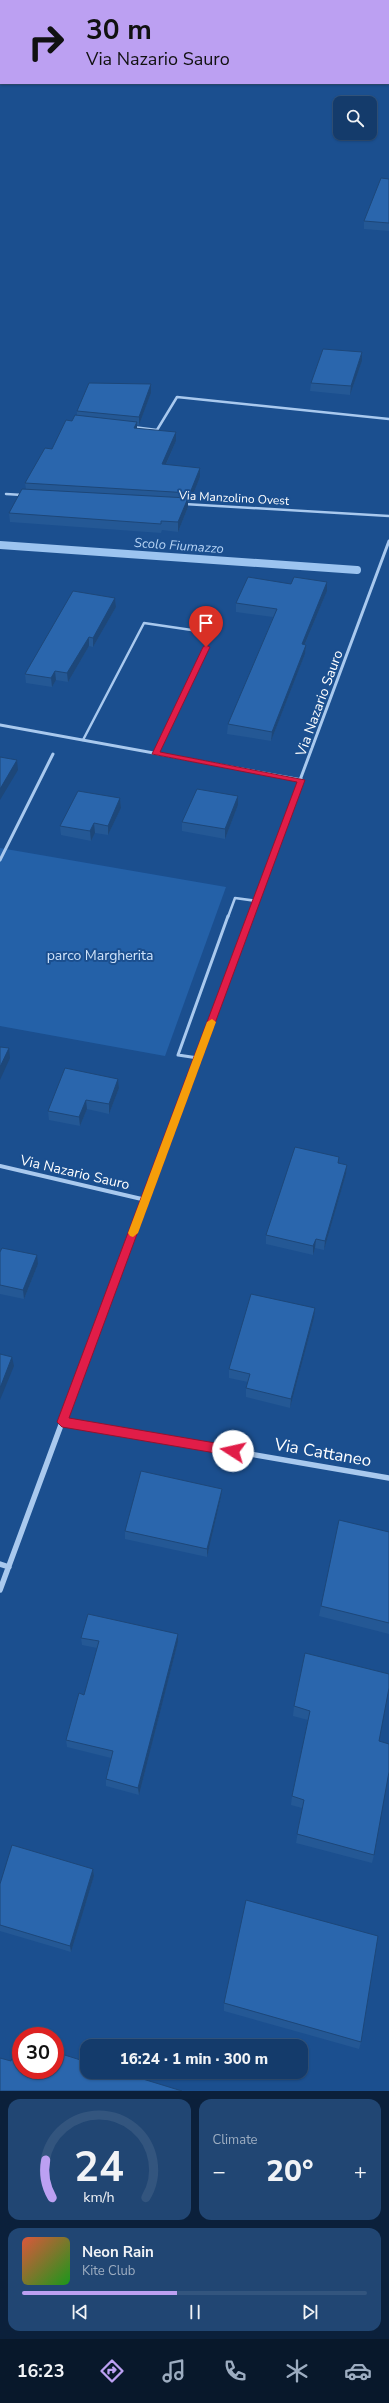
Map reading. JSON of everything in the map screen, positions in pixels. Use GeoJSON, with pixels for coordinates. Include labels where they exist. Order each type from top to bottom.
{"type":"FeatureCollection","features":[{"type":"Feature","properties":{"kind":"street"},"geometry":{"type":"LineString","coordinates":[[128,427],[157,430],[177,397],[389,418]]}},
{"type":"Feature","properties":{"kind":"street"},"geometry":{"type":"LineString","coordinates":[[6,494],[30,495]]}},
{"type":"Feature","properties":{"kind":"street","name":"Via Manzolino Ovest"},"geometry":{"type":"LineString","coordinates":[[181,504],[389,516]]}},
{"type":"Feature","properties":{"kind":"street","name":"Via Nazario Sauro"},"geometry":{"type":"LineString","coordinates":[[0,1590],[302,780],[389,541]]}},
{"type":"Feature","properties":{"kind":"street"},"geometry":{"type":"LineString","coordinates":[[0,725],[302,780]]}},
{"type":"Feature","properties":{"kind":"street"},"geometry":{"type":"LineString","coordinates":[[0,860],[53,754]]}},
{"type":"Feature","properties":{"kind":"street","name":"Via Nazario Sauro"},"geometry":{"type":"LineString","coordinates":[[0,1166],[146,1200]]}},
{"type":"Feature","properties":{"kind":"street","name":"Via Cattaneo"},"geometry":{"type":"LineString","coordinates":[[62,1422],[389,1478]]}},
{"type":"Feature","properties":{"kind":"street"},"geometry":{"type":"LineString","coordinates":[[0,1564],[8,1567]]}},
{"type":"Feature","properties":{"kind":"lane"},"geometry":{"type":"LineString","coordinates":[[83,740],[144,623],[212,633],[156,754]]}},
{"type":"Feature","properties":{"kind":"lane"},"geometry":{"type":"LineString","coordinates":[[198,1058],[178,1055],[235,898],[257,901]]}},
{"type":"Feature","properties":{"kind":"green space","name":"parco Margherita"},"geometry":{"type":"Polygon","coordinates":[[[0,848],[226,887],[165,1056],[0,1026],[0,848]]]}},
{"type":"Feature","properties":{"kind":"building"},"geometry":{"type":"Polygon","coordinates":[[[381,178],[389,179],[389,223],[364,221],[381,178]]]}},
{"type":"Feature","properties":{"kind":"building"},"geometry":{"type":"Polygon","coordinates":[[[323,349],[362,352],[351,386],[311,383],[323,349]]]}},
{"type":"Feature","properties":{"kind":"building"},"geometry":{"type":"Polygon","coordinates":[[[89,383],[151,384],[139,417],[77,411],[89,383]]]}},
{"type":"Feature","properties":{"kind":"building"},"geometry":{"type":"Polygon","coordinates":[[[75,415],[137,422],[134,428],[176,432],[162,464],[200,468],[190,493],[25,483],[45,448],[52,449],[66,420],[72,421],[75,415]]]}},
{"type":"Feature","properties":{"kind":"building"},"geometry":{"type":"Polygon","coordinates":[[[22,489],[188,498],[178,522],[161,521],[161,524],[9,513],[22,489]]]}},
{"type":"Feature","properties":{"kind":"building"},"geometry":{"type":"Polygon","coordinates":[[[248,577],[291,584],[294,577],[327,582],[302,644],[306,645],[272,732],[228,724],[277,609],[236,603],[248,577]]]}},
{"type":"Feature","properties":{"kind":"building"},"geometry":{"type":"Polygon","coordinates":[[[73,591],[115,598],[93,638],[89,637],[67,673],[55,671],[51,678],[25,674],[73,591]]]}},
{"type":"Feature","properties":{"kind":"building"},"geometry":{"type":"Polygon","coordinates":[[[0,757],[17,760],[0,789],[0,757]]]}},
{"type":"Feature","properties":{"kind":"building"},"geometry":{"type":"Polygon","coordinates":[[[197,789],[238,796],[225,829],[182,822],[197,789]]]}},
{"type":"Feature","properties":{"kind":"building"},"geometry":{"type":"Polygon","coordinates":[[[78,791],[120,798],[108,826],[94,823],[90,831],[60,826],[78,791]]]}},
{"type":"Feature","properties":{"kind":"building"},"geometry":{"type":"Polygon","coordinates":[[[0,1047],[9,1048],[0,1067],[0,1047]]]}},
{"type":"Feature","properties":{"kind":"building"},"geometry":{"type":"Polygon","coordinates":[[[65,1068],[118,1079],[109,1104],[86,1100],[79,1117],[48,1111],[65,1068]]]}},
{"type":"Feature","properties":{"kind":"building"},"geometry":{"type":"Polygon","coordinates":[[[295,1147],[339,1157],[338,1163],[347,1165],[325,1241],[316,1239],[313,1246],[266,1235],[295,1147]]]}},
{"type":"Feature","properties":{"kind":"building"},"geometry":{"type":"Polygon","coordinates":[[[2,1248],[37,1255],[23,1290],[0,1285],[0,1252],[2,1248]]]}},
{"type":"Feature","properties":{"kind":"building"},"geometry":{"type":"Polygon","coordinates":[[[251,1294],[315,1308],[291,1399],[246,1388],[250,1374],[229,1369],[251,1294]]]}},
{"type":"Feature","properties":{"kind":"building"},"geometry":{"type":"Polygon","coordinates":[[[0,1354],[12,1357],[0,1388],[0,1354]]]}},
{"type":"Feature","properties":{"kind":"building"},"geometry":{"type":"Polygon","coordinates":[[[141,1471],[222,1489],[207,1549],[125,1531],[141,1471]]]}},
{"type":"Feature","properties":{"kind":"building"},"geometry":{"type":"Polygon","coordinates":[[[339,1520],[389,1532],[389,1623],[321,1606],[339,1520]]]}},
{"type":"Feature","properties":{"kind":"building"},"geometry":{"type":"Polygon","coordinates":[[[88,1614],[178,1634],[138,1788],[106,1779],[113,1751],[66,1740],[79,1693],[84,1695],[99,1641],[81,1638],[88,1614]]]}},
{"type":"Feature","properties":{"kind":"building"},"geometry":{"type":"Polygon","coordinates":[[[305,1653],[389,1674],[389,1688],[379,1741],[389,1744],[389,1772],[374,1855],[297,1834],[304,1800],[292,1796],[310,1711],[294,1706],[305,1653]]]}},
{"type":"Feature","properties":{"kind":"building"},"geometry":{"type":"Polygon","coordinates":[[[12,1845],[93,1869],[70,1946],[0,1925],[0,1884],[12,1845]]]}},
{"type":"Feature","properties":{"kind":"building"},"geometry":{"type":"Polygon","coordinates":[[[246,1900],[378,1936],[361,2042],[224,2003],[246,1900]]]}},
{"type":"Feature","properties":{"kind":"building"},"geometry":{"type":"Polygon","coordinates":[[[64,2055],[80,2060],[80,2079],[143,2079],[182,2091],[0,2091],[0,2058],[11,2061],[12,2058],[12,2079],[64,2079],[64,2055]]]}},
{"type":"Feature","properties":{"kind":"waterway","name":"Scolo Fiumazzo"},"geometry":{"type":"LineString","coordinates":[[0,545],[357,570]]}},
{"type":"Feature","properties":{"kind":"slow traffic"},"geometry":{"type":"LineString","coordinates":[[133,1233],[212,1022]]}},
{"type":"Feature","properties":{"kind":"route"},"geometry":{"type":"LineString","coordinates":[[206,647],[156,754],[302,780],[62,1422],[233,1451]]}}]}
